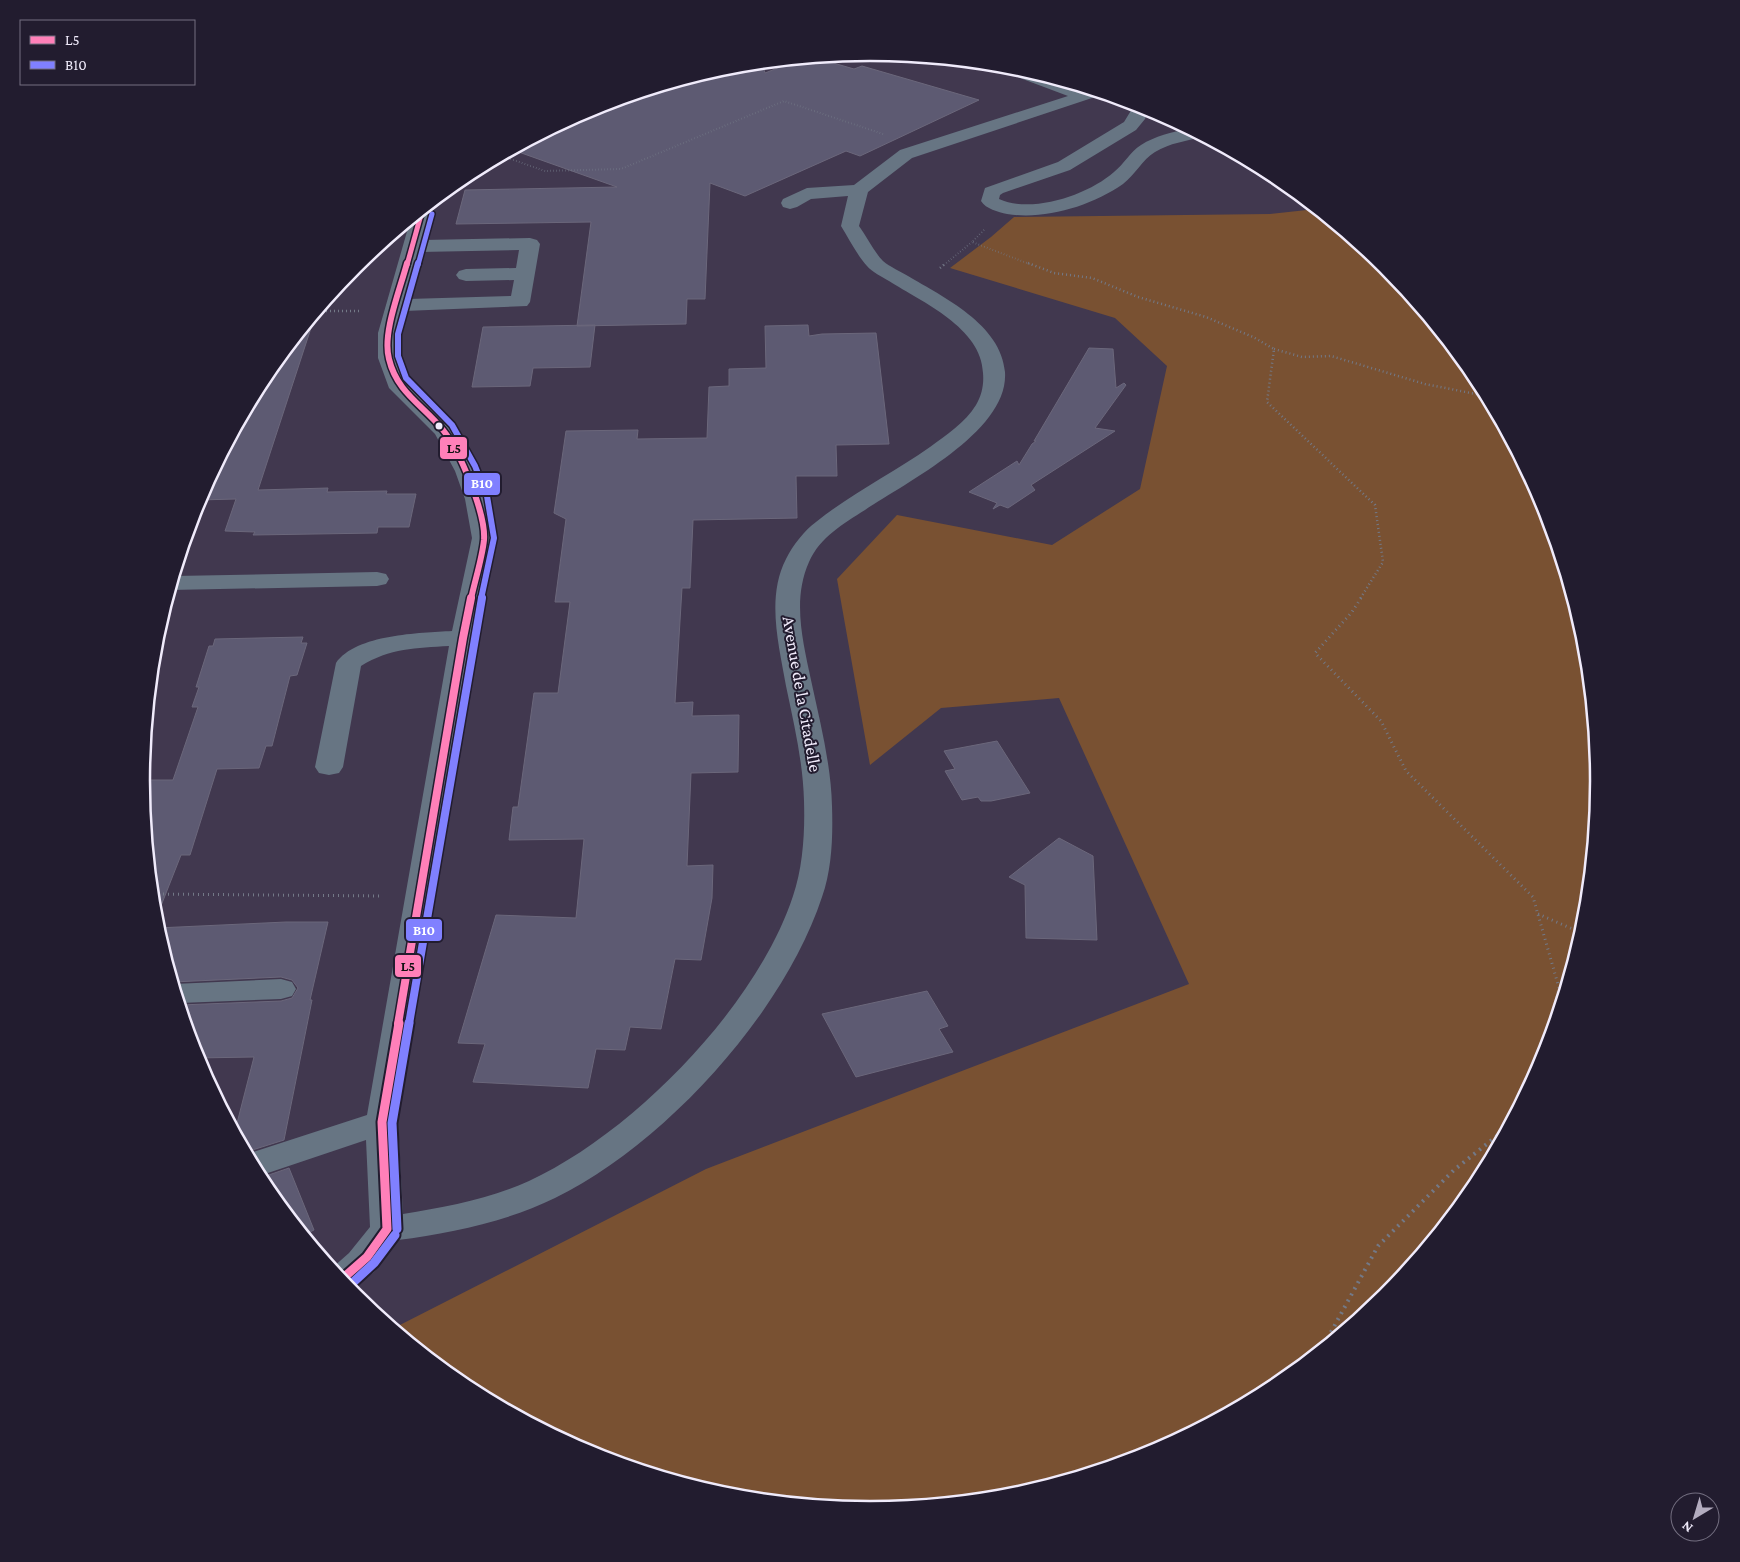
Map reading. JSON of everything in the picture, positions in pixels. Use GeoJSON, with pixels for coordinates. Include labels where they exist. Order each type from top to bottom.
{"type":"FeatureCollection","features":[{"type":"Feature","properties":{"kind":"street"},"geometry":{"type":"LineString","coordinates":[[790,203],[807,194],[859,190],[906,154],[1088,95]]}},
{"type":"Feature","properties":{"kind":"street"},"geometry":{"type":"LineString","coordinates":[[1139,114],[1130,126],[1064,166],[991,192],[990,201],[1006,208],[1044,209],[1090,194],[1118,179],[1146,150],[1156,144],[1187,135]]}},
{"type":"Feature","properties":{"kind":"street","name":"Avenue de la Citadelle"},"geometry":{"type":"LineString","coordinates":[[387,1229],[464,1217],[500,1207],[545,1188],[575,1172],[613,1145],[680,1086],[743,1016],[779,960],[796,927],[807,898],[818,824],[817,780],[789,635],[787,608],[794,567],[807,544],[822,528],[960,437],[982,413],[993,389],[995,378],[994,364],[989,351],[976,331],[957,314],[875,264],[850,226],[859,190]]}},
{"type":"Feature","properties":{"kind":"street"},"geometry":{"type":"LineString","coordinates":[[348,1276],[356,1270],[373,1250],[387,1229],[382,1122],[463,638],[484,538],[477,499],[466,471],[444,431],[397,383],[388,358],[388,333],[419,220]]}},
{"type":"Feature","properties":{"kind":"street"},"geometry":{"type":"LineString","coordinates":[[396,308],[520,302],[530,244],[413,246]]}},
{"type":"Feature","properties":{"kind":"street"},"geometry":{"type":"LineString","coordinates":[[466,275],[524,274]]}},
{"type":"Feature","properties":{"kind":"street"},"geometry":{"type":"LineString","coordinates":[[179,583],[377,579]]}},
{"type":"Feature","properties":{"kind":"street"},"geometry":{"type":"LineString","coordinates":[[329,767],[349,663],[368,651],[408,641],[463,638]]}},
{"type":"Feature","properties":{"kind":"street"},"geometry":{"type":"LineString","coordinates":[[182,992],[281,989]]}},
{"type":"Feature","properties":{"kind":"street"},"geometry":{"type":"LineString","coordinates":[[261,1164],[382,1122]]}},
{"type":"Feature","properties":{"kind":"path"},"geometry":{"type":"LineString","coordinates":[[509,159],[545,171],[621,169],[784,101],[926,148]]}},
{"type":"Feature","properties":{"kind":"path"},"geometry":{"type":"LineString","coordinates":[[915,289],[972,242],[1006,208]]}},
{"type":"Feature","properties":{"kind":"path"},"geometry":{"type":"LineString","coordinates":[[972,242],[1054,273],[1092,278],[1138,297],[1206,317],[1253,337],[1274,349],[1302,356],[1331,356],[1425,384],[1476,394]]}},
{"type":"Feature","properties":{"kind":"path"},"geometry":{"type":"LineString","coordinates":[[325,311],[396,308]]}},
{"type":"Feature","properties":{"kind":"path"},"geometry":{"type":"LineString","coordinates":[[1274,349],[1267,402],[1375,506],[1383,562],[1352,612],[1315,653],[1381,721],[1406,771],[1534,897],[1559,988]]}},
{"type":"Feature","properties":{"kind":"path"},"geometry":{"type":"LineString","coordinates":[[159,894],[419,897]]}},
{"type":"Feature","properties":{"kind":"path"},"geometry":{"type":"LineString","coordinates":[[1538,914],[1574,929]]}},
{"type":"Feature","properties":{"kind":"path"},"geometry":{"type":"LineString","coordinates":[[1330,1334],[1378,1246],[1454,1170],[1495,1138]]}},
{"type":"Feature","properties":{"kind":"shaded area"},"geometry":{"type":"Polygon","coordinates":[[[1308,210],[1345,240],[1411,306],[1468,381],[1516,463],[1552,550],[1576,641],[1584,687],[1590,781],[1588,828],[1584,875],[1565,967],[1552,1012],[1516,1099],[1468,1181],[1441,1219],[1411,1256],[1345,1322],[1308,1352],[1230,1404],[1188,1427],[1101,1463],[1010,1487],[964,1495],[870,1501],[823,1499],[776,1495],[684,1476],[639,1463],[552,1427],[470,1379],[432,1352],[399,1325],[706,1169],[1189,984],[1059,698],[941,708],[870,765],[837,579],[897,515],[1052,545],[1140,489],[1167,366],[1115,318],[950,268],[1014,217],[1270,214],[1308,210]]]}},
{"type":"Feature","properties":{"kind":"building"},"geometry":{"type":"Polygon","coordinates":[[[823,63],[832,63],[854,69],[862,66],[979,100],[860,156],[846,151],[745,196],[710,183],[705,299],[687,299],[686,324],[577,326],[591,222],[456,224],[465,190],[617,187],[520,153],[552,135],[639,99],[730,75],[764,69],[765,73],[781,67],[823,63]]]}},
{"type":"Feature","properties":{"kind":"building"},"geometry":{"type":"Polygon","coordinates":[[[595,325],[590,367],[533,368],[530,386],[472,387],[483,327],[595,325]]]}},
{"type":"Feature","properties":{"kind":"building"},"geometry":{"type":"Polygon","coordinates":[[[808,325],[809,336],[876,333],[889,444],[836,445],[837,476],[796,476],[797,518],[693,520],[690,588],[682,588],[675,703],[693,702],[692,716],[739,715],[738,772],[691,773],[687,866],[713,865],[712,898],[701,960],[675,959],[661,1029],[630,1027],[625,1050],[596,1049],[588,1088],[473,1082],[485,1044],[458,1043],[496,915],[576,918],[584,839],[509,840],[513,807],[518,807],[534,693],[558,693],[570,602],[555,602],[566,519],[554,513],[566,431],[638,430],[637,439],[707,438],[709,387],[729,386],[729,369],[766,368],[765,326],[808,325]]]}},
{"type":"Feature","properties":{"kind":"building"},"geometry":{"type":"Polygon","coordinates":[[[311,328],[258,490],[328,488],[327,492],[387,491],[386,494],[416,494],[409,527],[378,527],[377,533],[253,535],[255,532],[225,531],[236,499],[208,500],[224,463],[247,421],[272,381],[311,328]]]}},
{"type":"Feature","properties":{"kind":"building"},"geometry":{"type":"Polygon","coordinates":[[[1089,348],[1113,349],[1116,388],[1124,383],[1126,385],[1095,428],[1115,431],[1031,485],[1035,490],[1008,508],[1000,505],[993,509],[997,503],[969,492],[1017,461],[1019,465],[1032,444],[1036,441],[1034,441],[1089,348]]]}},
{"type":"Feature","properties":{"kind":"building"},"geometry":{"type":"Polygon","coordinates":[[[303,637],[301,643],[307,643],[297,675],[290,676],[272,746],[266,746],[259,768],[217,769],[190,855],[181,855],[161,905],[156,875],[150,780],[173,780],[198,707],[192,707],[199,687],[196,687],[209,646],[213,646],[215,639],[303,637]]]}},
{"type":"Feature","properties":{"kind":"building"},"geometry":{"type":"Polygon","coordinates":[[[997,741],[1030,793],[991,801],[981,801],[978,797],[962,800],[945,771],[955,769],[944,751],[997,741]]]}},
{"type":"Feature","properties":{"kind":"building"},"geometry":{"type":"Polygon","coordinates":[[[1059,838],[1093,856],[1097,940],[1026,938],[1025,885],[1009,877],[1059,838]]]}},
{"type":"Feature","properties":{"kind":"building"},"geometry":{"type":"Polygon","coordinates":[[[328,922],[310,1000],[312,1000],[284,1140],[253,1150],[237,1123],[254,1057],[206,1058],[186,1005],[281,1001],[292,998],[298,988],[292,980],[281,977],[179,982],[166,928],[328,922]]]}},
{"type":"Feature","properties":{"kind":"building"},"geometry":{"type":"Polygon","coordinates":[[[927,991],[948,1026],[939,1029],[953,1052],[856,1077],[822,1014],[927,991]]]}},
{"type":"Feature","properties":{"kind":"building"},"geometry":{"type":"Polygon","coordinates":[[[289,1168],[314,1230],[310,1232],[268,1175],[289,1168]]]}},
{"type":"Feature","properties":{"kind":"transit line","name":"B10"},"geometry":{"type":"LineString","coordinates":[[397,1229],[392,1123],[473,640],[494,538],[487,496],[475,466],[452,425],[406,378],[398,356],[398,334],[432,214]]}},
{"type":"Feature","properties":{"kind":"transit line","name":"L5"},"geometry":{"type":"LineString","coordinates":[[387,1229],[382,1122],[463,638],[484,538],[477,499],[466,471],[444,431],[397,383],[388,358],[388,333],[419,220]]}},
{"type":"Feature","properties":{"kind":"transit line","name":"L5"},"geometry":{"type":"LineString","coordinates":[[347,1275],[367,1257],[387,1229]]}},
{"type":"Feature","properties":{"kind":"transit line","name":"B10"},"geometry":{"type":"LineString","coordinates":[[353,1282],[374,1263],[395,1235]]}}]}
